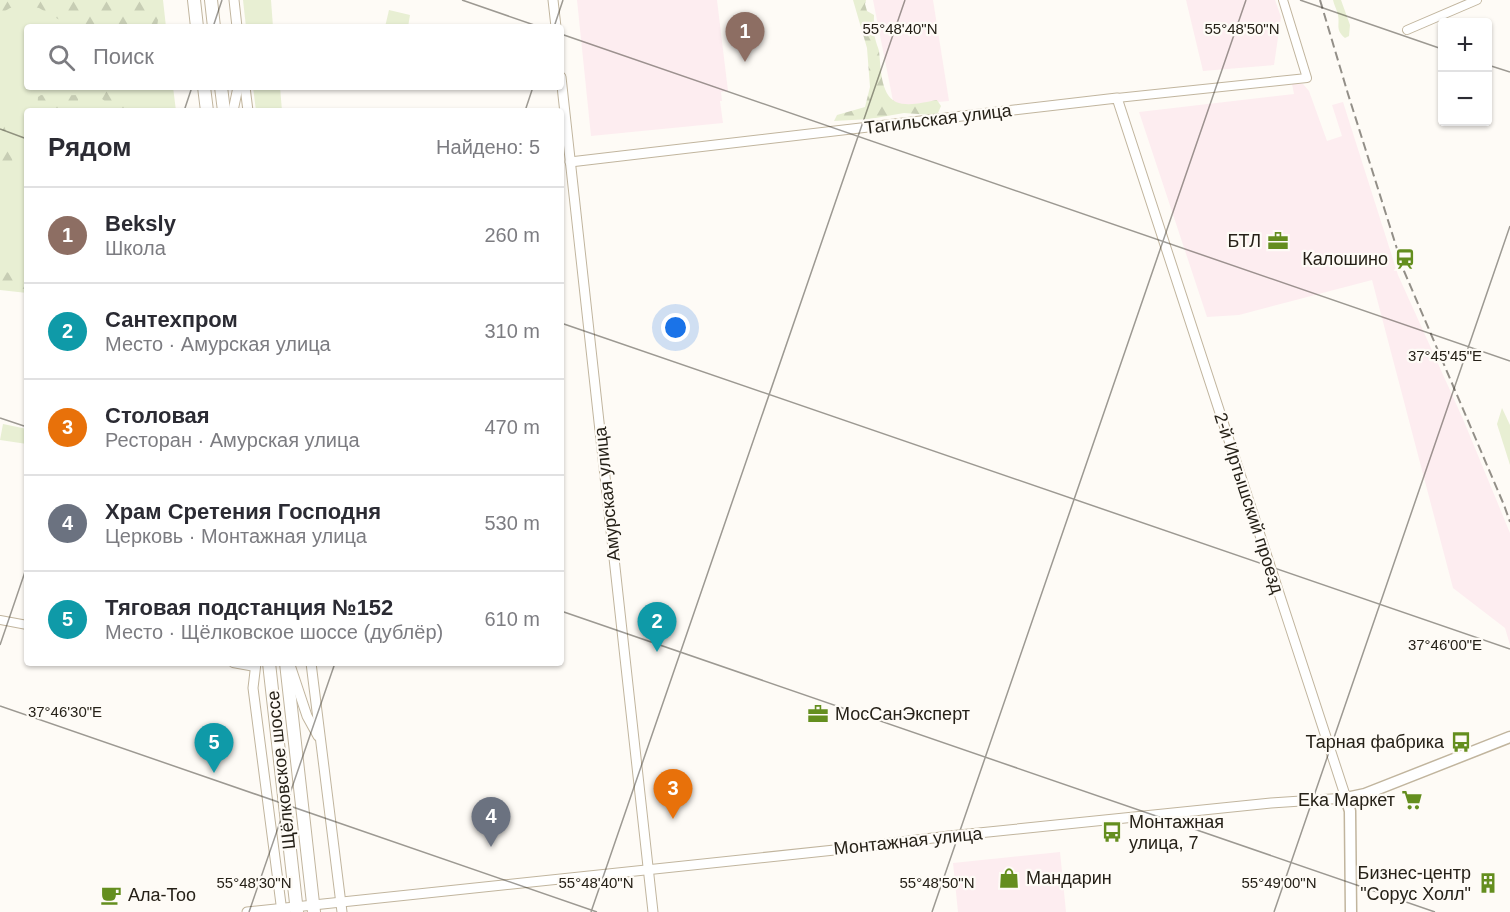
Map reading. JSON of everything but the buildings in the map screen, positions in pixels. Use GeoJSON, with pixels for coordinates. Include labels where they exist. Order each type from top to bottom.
{"type":"FeatureCollection","features":[{"type":"Feature","properties":{"kind":"main road"},"geometry":{"type":"LineString","coordinates":[[194,0],[197,24]]}},
{"type":"Feature","properties":{"kind":"main road"},"geometry":{"type":"LineString","coordinates":[[211,0],[214,24]]}},
{"type":"Feature","properties":{"kind":"main road"},"geometry":{"type":"LineString","coordinates":[[204,90],[207,108]]}},
{"type":"Feature","properties":{"kind":"main road"},"geometry":{"type":"LineString","coordinates":[[221,90],[224,108]]}},
{"type":"Feature","properties":{"kind":"main road","name":"Щёлковское шоссе"},"geometry":{"type":"LineString","coordinates":[[269,666],[297,909]]}},
{"type":"Feature","properties":{"kind":"main road","name":"Щёлковское шоссе"},"geometry":{"type":"LineString","coordinates":[[288,666],[314,909]]}},
{"type":"Feature","properties":{"kind":"main road","name":"Монтажная улица"},"geometry":{"type":"LineString","coordinates":[[1346,798],[1365,794],[1510,737]]}},
{"type":"Feature","properties":{"kind":"main road","name":"2-й Иртышский проезд"},"geometry":{"type":"LineString","coordinates":[[1346,798],[1350,811],[1351,912]]}},
{"type":"Feature","properties":{"kind":"street"},"geometry":{"type":"LineString","coordinates":[[234,0],[237,24]]}},
{"type":"Feature","properties":{"kind":"street"},"geometry":{"type":"LineString","coordinates":[[553,0],[556,24]]}},
{"type":"Feature","properties":{"kind":"street","name":"Тагильская улица"},"geometry":{"type":"LineString","coordinates":[[570,162],[1307,78],[1283,0]]}},
{"type":"Feature","properties":{"kind":"street"},"geometry":{"type":"LineString","coordinates":[[1407,30],[1477,0]]}},
{"type":"Feature","properties":{"kind":"street"},"geometry":{"type":"LineString","coordinates":[[234,108],[237,90]]}},
{"type":"Feature","properties":{"kind":"street"},"geometry":{"type":"LineString","coordinates":[[245,90],[248,108]]}},
{"type":"Feature","properties":{"kind":"street","name":"Амурская улица"},"geometry":{"type":"LineString","coordinates":[[562,90],[653,912]]}},
{"type":"Feature","properties":{"kind":"street","name":"2-й Иртышский проезд"},"geometry":{"type":"LineString","coordinates":[[1117,98],[1346,798]]}},
{"type":"Feature","properties":{"kind":"street"},"geometry":{"type":"LineString","coordinates":[[0,621],[24,625]]}},
{"type":"Feature","properties":{"kind":"street"},"geometry":{"type":"LineString","coordinates":[[255,666],[253,688],[282,910]]}},
{"type":"Feature","properties":{"kind":"street"},"geometry":{"type":"LineString","coordinates":[[289,666],[307,716],[320,741]]}},
{"type":"Feature","properties":{"kind":"street"},"geometry":{"type":"LineString","coordinates":[[311,666],[341,907]]}},
{"type":"Feature","properties":{"kind":"street","name":"Монтажная улица"},"geometry":{"type":"LineString","coordinates":[[247,912],[341,907],[648,869],[949,836],[1271,803],[1346,798]]}},
{"type":"Feature","properties":{"kind":"shaded area"},"geometry":{"type":"Polygon","coordinates":[[[577,0],[717,0],[728,91],[721,92],[723,123],[591,136],[577,0]]]}},
{"type":"Feature","properties":{"kind":"shaded area"},"geometry":{"type":"Polygon","coordinates":[[[873,0],[933,0],[949,101],[894,106],[873,0]]]}},
{"type":"Feature","properties":{"kind":"shaded area"},"geometry":{"type":"Polygon","coordinates":[[[1186,0],[1275,0],[1281,17],[1274,65],[1203,71],[1186,0]]]}},
{"type":"Feature","properties":{"kind":"shaded area"},"geometry":{"type":"Polygon","coordinates":[[[1292,84],[1303,84],[1309,91],[1327,141],[1342,136],[1332,105],[1343,102],[1398,275],[1463,419],[1510,533],[1510,645],[1505,628],[1453,588],[1372,280],[1239,315],[1207,317],[1139,112],[1294,94],[1292,84]]]}},
{"type":"Feature","properties":{"kind":"shaded area","name":"Мандарин"},"geometry":{"type":"Polygon","coordinates":[[[1060,852],[1066,912],[958,912],[953,863],[1060,852]]]}},
{"type":"Feature","properties":{"kind":"green space"},"geometry":{"type":"Polygon","coordinates":[[[0,0],[163,0],[166,24],[24,24],[24,90],[173,90],[176,108],[24,108],[24,293],[0,290],[0,0]]]}},
{"type":"Feature","properties":{"kind":"green space"},"geometry":{"type":"Polygon","coordinates":[[[0,0],[154,0],[158,20],[157,24],[72,24],[39,8],[29,6],[10,8],[0,14],[0,0]]]}},
{"type":"Feature","properties":{"kind":"green space"},"geometry":{"type":"Polygon","coordinates":[[[243,0],[271,0],[273,24],[246,24],[243,0]]]}},
{"type":"Feature","properties":{"kind":"green space"},"geometry":{"type":"Polygon","coordinates":[[[853,0],[866,0],[867,11],[874,15],[875,40],[879,51],[882,80],[887,93],[896,102],[906,104],[937,100],[941,106],[938,113],[932,115],[904,113],[870,119],[834,121],[837,115],[865,107],[870,87],[867,48],[853,0]]]}},
{"type":"Feature","properties":{"kind":"green space"},"geometry":{"type":"Polygon","coordinates":[[[1333,0],[1341,0],[1350,25],[1349,36],[1345,38],[1339,30],[1338,15],[1333,0]]]}},
{"type":"Feature","properties":{"kind":"green space"},"geometry":{"type":"Polygon","coordinates":[[[389,10],[410,15],[408,24],[386,24],[389,10]]]}},
{"type":"Feature","properties":{"kind":"green space"},"geometry":{"type":"Polygon","coordinates":[[[119,90],[127,93],[127,108],[94,108],[95,106],[106,106],[107,103],[98,92],[119,90]]]}},
{"type":"Feature","properties":{"kind":"green space"},"geometry":{"type":"Polygon","coordinates":[[[253,90],[280,90],[282,108],[256,108],[253,90]]]}},
{"type":"Feature","properties":{"kind":"green space"},"geometry":{"type":"Polygon","coordinates":[[[41,95],[78,95],[78,108],[37,108],[38,97],[41,95]]]}},
{"type":"Feature","properties":{"kind":"green space"},"geometry":{"type":"Polygon","coordinates":[[[0,104],[5,115],[4,126],[10,140],[9,154],[12,156],[13,168],[0,188],[0,104]]]}},
{"type":"Feature","properties":{"kind":"green space"},"geometry":{"type":"Polygon","coordinates":[[[0,268],[24,279],[24,289],[0,288],[0,268]]]}},
{"type":"Feature","properties":{"kind":"green space"},"geometry":{"type":"Polygon","coordinates":[[[1502,408],[1510,425],[1510,465],[1497,424],[1502,408]]]}},
{"type":"Feature","properties":{"kind":"green space"},"geometry":{"type":"Polygon","coordinates":[[[3,424],[24,428],[24,444],[0,440],[3,424]]]}},
{"type":"Feature","properties":{"kind":"railway"},"geometry":{"type":"LineString","coordinates":[[1320,0],[1404,271],[1510,522]]}},
{"type":"Feature","properties":{"kind":"place","name":"Beksly"},"geometry":{"type":"Point","coordinates":[745,62]}},
{"type":"Feature","properties":{"kind":"place","name":"БТЛ"},"geometry":{"type":"Point","coordinates":[1278,241]}},
{"type":"Feature","properties":{"kind":"place","name":"Калошино"},"geometry":{"type":"Point","coordinates":[1405,259]}},
{"type":"Feature","properties":{"kind":"place","name":"Сантехпром"},"geometry":{"type":"Point","coordinates":[657,652]}},
{"type":"Feature","properties":{"kind":"place","name":"МосСанЭксперт"},"geometry":{"type":"Point","coordinates":[818,714]}},
{"type":"Feature","properties":{"kind":"place","name":"Тарная фабрика"},"geometry":{"type":"Point","coordinates":[1461,742]}},
{"type":"Feature","properties":{"kind":"place","name":"Тяговая подстанция №152"},"geometry":{"type":"Point","coordinates":[214,773]}},
{"type":"Feature","properties":{"kind":"place","name":"Eka Маркет"},"geometry":{"type":"Point","coordinates":[1412,800]}},
{"type":"Feature","properties":{"kind":"place","name":"Столовая"},"geometry":{"type":"Point","coordinates":[673,819]}},
{"type":"Feature","properties":{"kind":"place","name":"Монтажная улица, 7"},"geometry":{"type":"Point","coordinates":[1112,832]}},
{"type":"Feature","properties":{"kind":"place","name":"Храм Сретения Господня"},"geometry":{"type":"Point","coordinates":[491,847]}},
{"type":"Feature","properties":{"kind":"place","name":"Мандарин"},"geometry":{"type":"Point","coordinates":[1009,878]}},
{"type":"Feature","properties":{"kind":"place","name":"Бизнес-центр \"Сорус Холл\""},"geometry":{"type":"Point","coordinates":[1488,883]}},
{"type":"Feature","properties":{"kind":"place","name":"Ала-Тоо"},"geometry":{"type":"Point","coordinates":[111,895]}}]}
